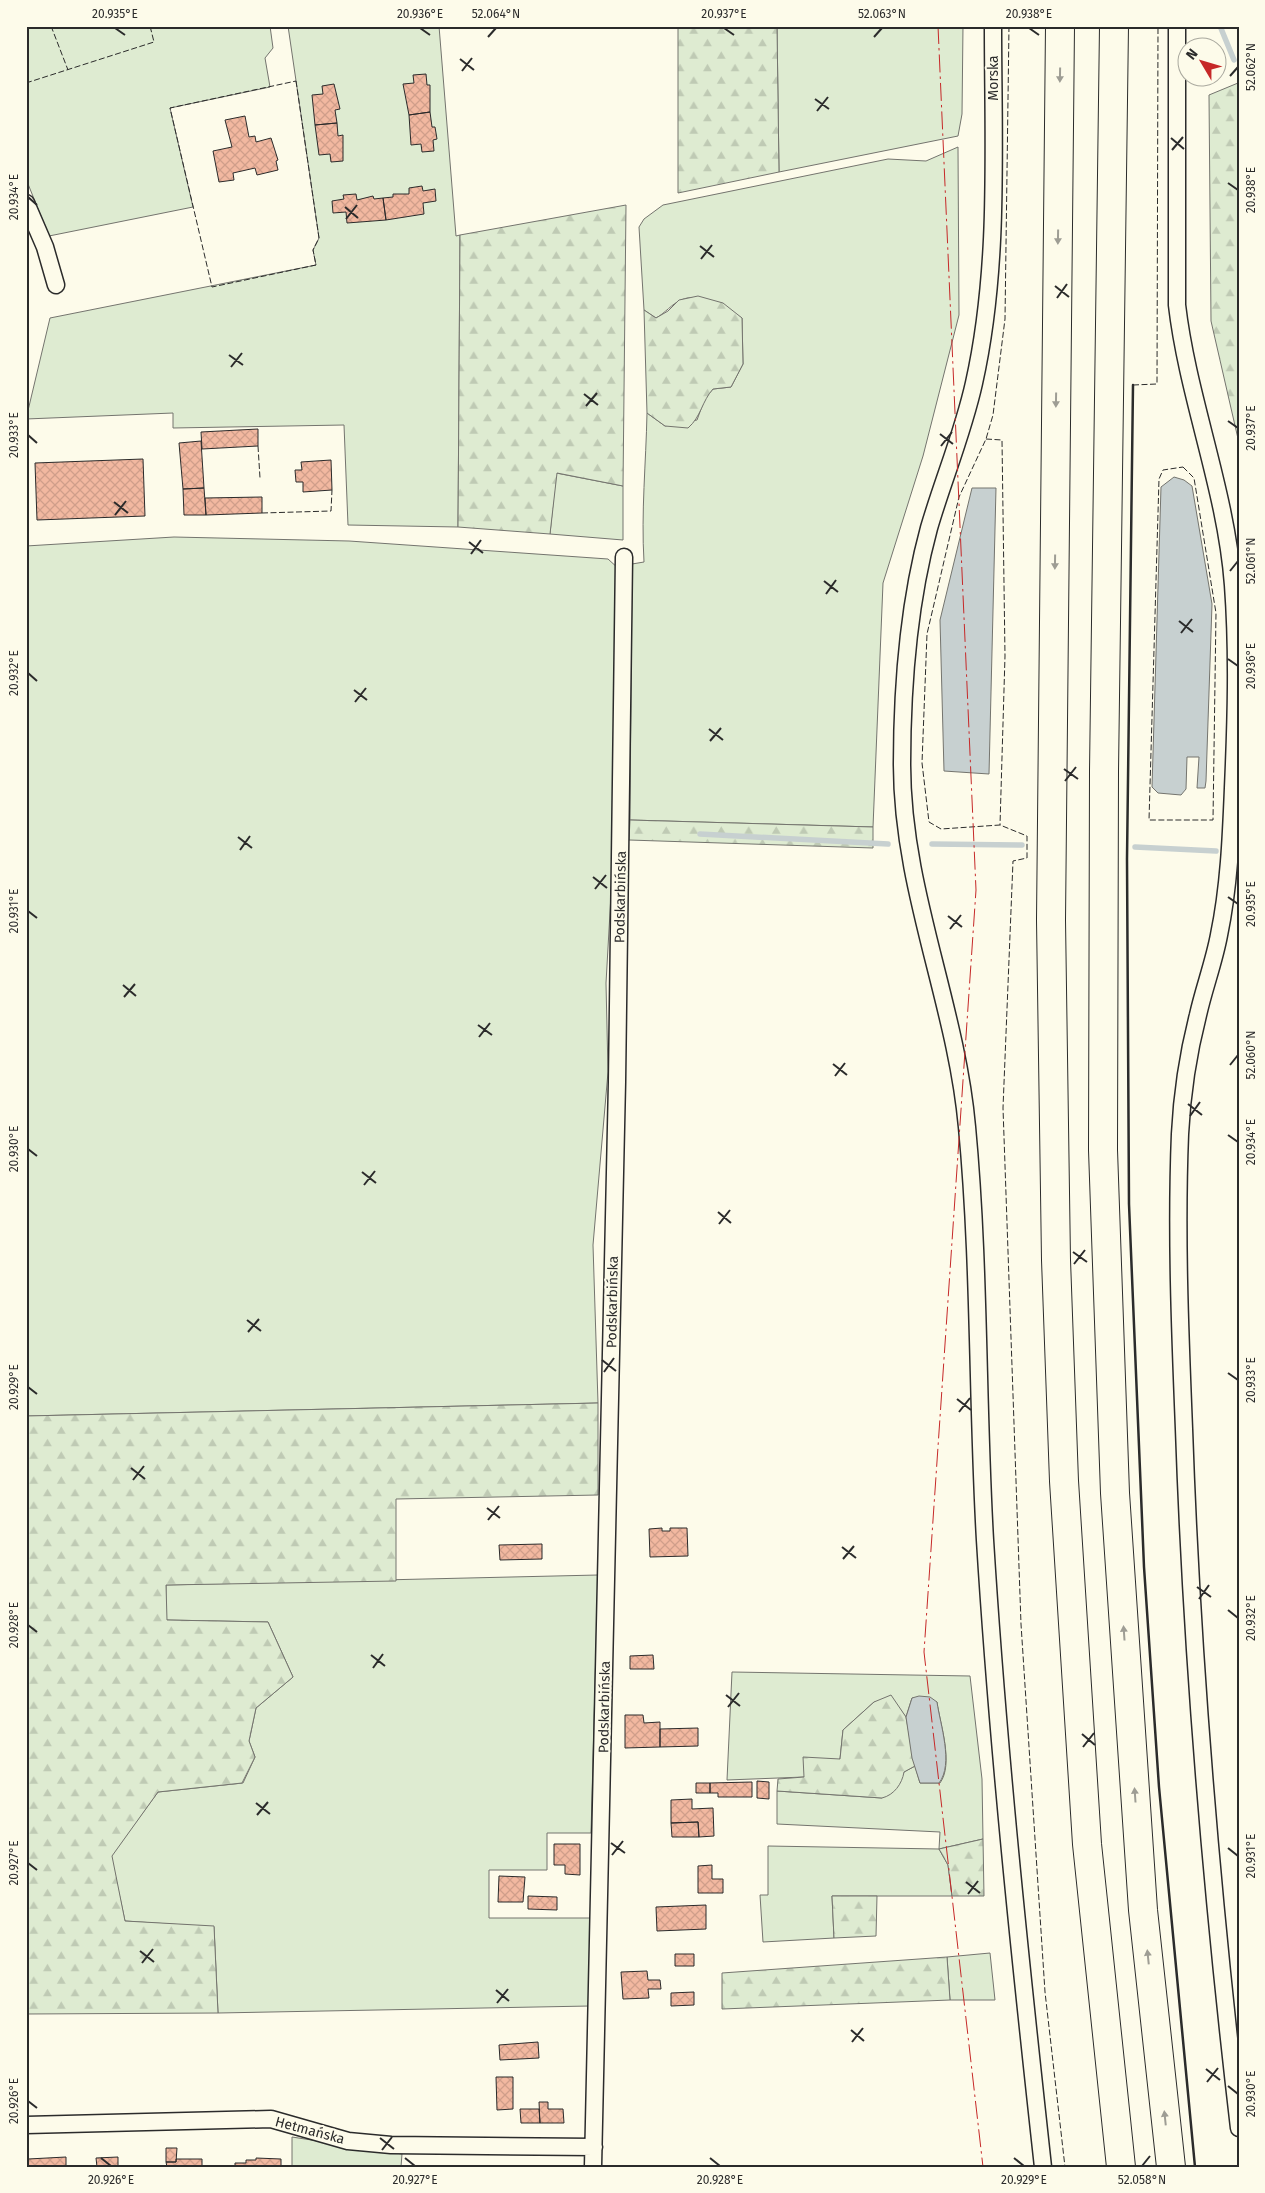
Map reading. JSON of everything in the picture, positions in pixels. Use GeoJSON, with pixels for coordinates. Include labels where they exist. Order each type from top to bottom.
{"type":"FeatureCollection","features":[{"type":"Feature","properties":{"kind":"highway"},"geometry":{"type":"LineString","coordinates":[[1060,26],[1051,920],[1056,1260],[1064,1481],[1087,1844],[1120,2167]]}},
{"type":"Feature","properties":{"kind":"highway"},"geometry":{"type":"LineString","coordinates":[[1114,26],[1104,781],[1103,1160],[1115,1493],[1143,1910],[1171,2167]]}},
{"type":"Feature","properties":{"kind":"street","name":"Morska"},"geometry":{"type":"LineString","coordinates":[[993,26],[991,252],[985,317],[975,380],[963,428],[928,534],[916,589],[907,646],[902,769],[904,816],[916,889],[955,1044],[967,1124],[985,1538],[1006,1818],[1043,2167]]}},
{"type":"Feature","properties":{"kind":"street"},"geometry":{"type":"LineString","coordinates":[[1177,26],[1177,305],[1182,346],[1222,509],[1232,572],[1237,697],[1227,882],[1219,935],[1194,1028],[1185,1078],[1180,1128],[1178,1188],[1186,1496],[1203,1778],[1239,2128]]}},
{"type":"Feature","properties":{"kind":"street"},"geometry":{"type":"LineString","coordinates":[[26,203],[45,247],[56,284]]}},
{"type":"Feature","properties":{"kind":"street","name":"Podskarbińska"},"geometry":{"type":"LineString","coordinates":[[593,2167],[617,1082],[624,557]]}},
{"type":"Feature","properties":{"kind":"street","name":"Hetmańska"},"geometry":{"type":"LineString","coordinates":[[26,2125],[271,2119],[348,2141],[391,2145],[594,2147]]}},
{"type":"Feature","properties":{"kind":"green space"},"geometry":{"type":"Polygon","coordinates":[[[26,26],[270,26],[273,48],[265,58],[270,87],[170,108],[193,207],[49,236],[26,179],[26,26]]]}},
{"type":"Feature","properties":{"kind":"green space"},"geometry":{"type":"Polygon","coordinates":[[[288,26],[439,26],[456,236],[460,235],[458,527],[348,525],[344,425],[173,428],[173,413],[26,419],[50,318],[316,265],[313,250],[319,238],[288,26]]]}},
{"type":"Feature","properties":{"kind":"green space"},"geometry":{"type":"Polygon","coordinates":[[[678,26],[777,26],[779,172],[678,193],[678,26]]]}},
{"type":"Feature","properties":{"kind":"green space"},"geometry":{"type":"Polygon","coordinates":[[[777,26],[963,26],[962,114],[958,136],[779,172],[777,26]]]}},
{"type":"Feature","properties":{"kind":"green space"},"geometry":{"type":"Polygon","coordinates":[[[1239,84],[1239,443],[1211,321],[1209,95],[1239,84]]]}},
{"type":"Feature","properties":{"kind":"green space"},"geometry":{"type":"Polygon","coordinates":[[[958,147],[959,315],[923,456],[883,583],[873,827],[630,820],[632,564],[644,562],[643,506],[647,413],[665,426],[697,420],[705,398],[713,389],[731,387],[743,364],[742,318],[712,302],[696,298],[678,301],[656,318],[644,310],[639,227],[644,219],[663,205],[888,159],[926,161],[958,147]]]}},
{"type":"Feature","properties":{"kind":"green space"},"geometry":{"type":"Polygon","coordinates":[[[626,205],[623,486],[557,473],[550,534],[458,527],[460,235],[626,205]]]}},
{"type":"Feature","properties":{"kind":"green space"},"geometry":{"type":"Polygon","coordinates":[[[698,296],[723,303],[742,318],[743,364],[731,387],[713,389],[696,419],[688,428],[665,426],[647,413],[644,310],[656,318],[668,311],[679,300],[698,296]]]}},
{"type":"Feature","properties":{"kind":"green space"},"geometry":{"type":"Polygon","coordinates":[[[556,473],[623,486],[623,540],[550,534],[556,473]]]}},
{"type":"Feature","properties":{"kind":"green space"},"geometry":{"type":"Polygon","coordinates":[[[174,537],[349,541],[608,559],[619,569],[616,806],[606,983],[608,1072],[593,1245],[598,1403],[26,1416],[26,546],[174,537]]]}},
{"type":"Feature","properties":{"kind":"green space"},"geometry":{"type":"Polygon","coordinates":[[[630,820],[873,827],[873,848],[629,840],[630,820]]]}},
{"type":"Feature","properties":{"kind":"green space"},"geometry":{"type":"Polygon","coordinates":[[[598,1403],[598,1495],[396,1499],[396,1581],[166,1585],[167,1620],[268,1622],[293,1677],[256,1708],[249,1741],[255,1757],[242,1783],[158,1792],[112,1856],[125,1921],[214,1926],[218,2013],[26,2014],[26,1416],[598,1403]]]}},
{"type":"Feature","properties":{"kind":"green space"},"geometry":{"type":"Polygon","coordinates":[[[598,1575],[591,1833],[547,1833],[547,1870],[489,1870],[489,1918],[591,1918],[590,2006],[218,2013],[214,1927],[125,1921],[111,1856],[158,1792],[243,1783],[255,1757],[249,1741],[256,1708],[293,1677],[268,1622],[166,1620],[166,1585],[598,1575]]]}},
{"type":"Feature","properties":{"kind":"green space"},"geometry":{"type":"Polygon","coordinates":[[[732,1672],[970,1676],[982,1779],[983,1839],[939,1849],[940,1832],[777,1824],[777,1791],[882,1798],[904,1772],[915,1766],[920,1783],[940,1783],[944,1775],[946,1755],[937,1702],[912,1698],[906,1717],[899,1708],[874,1702],[843,1730],[840,1759],[804,1777],[727,1780],[732,1672]]]}},
{"type":"Feature","properties":{"kind":"green space"},"geometry":{"type":"Polygon","coordinates":[[[891,1695],[906,1717],[915,1766],[904,1772],[894,1792],[882,1798],[777,1791],[778,1779],[804,1777],[803,1757],[840,1759],[843,1730],[874,1702],[891,1695]]]}},
{"type":"Feature","properties":{"kind":"green space"},"geometry":{"type":"Polygon","coordinates":[[[983,1839],[984,1896],[952,1896],[948,1865],[939,1849],[983,1839]]]}},
{"type":"Feature","properties":{"kind":"green space"},"geometry":{"type":"Polygon","coordinates":[[[768,1846],[939,1849],[948,1865],[952,1896],[832,1896],[834,1938],[763,1942],[760,1895],[768,1895],[768,1846]]]}},
{"type":"Feature","properties":{"kind":"green space"},"geometry":{"type":"Polygon","coordinates":[[[832,1896],[877,1896],[876,1936],[834,1938],[832,1896]]]}},
{"type":"Feature","properties":{"kind":"green space"},"geometry":{"type":"Polygon","coordinates":[[[990,1953],[995,2000],[950,2000],[947,1957],[990,1953]]]}},
{"type":"Feature","properties":{"kind":"green space"},"geometry":{"type":"Polygon","coordinates":[[[947,1957],[950,2000],[722,2009],[722,1973],[947,1957]]]}},
{"type":"Feature","properties":{"kind":"green space"},"geometry":{"type":"Polygon","coordinates":[[[292,2137],[402,2154],[401,2167],[292,2167],[292,2137]]]}},
{"type":"Feature","properties":{"kind":"shaded area"},"geometry":{"type":"Polygon","coordinates":[[[1174,477],[1184,480],[1192,486],[1212,604],[1205,788],[1197,788],[1199,757],[1187,757],[1186,789],[1181,795],[1158,793],[1152,787],[1161,487],[1174,477]]]}},
{"type":"Feature","properties":{"kind":"shaded area"},"geometry":{"type":"Polygon","coordinates":[[[972,488],[996,488],[989,774],[944,771],[940,620],[972,488]]]}},
{"type":"Feature","properties":{"kind":"shaded area"},"geometry":{"type":"Polygon","coordinates":[[[919,1696],[930,1697],[937,1702],[946,1755],[943,1775],[939,1783],[920,1783],[912,1758],[906,1717],[912,1698],[919,1696]]]}},
{"type":"Feature","properties":{"kind":"building"},"geometry":{"type":"Polygon","coordinates":[[[426,74],[427,85],[430,85],[430,112],[409,115],[403,84],[414,83],[413,75],[426,74]]]}},
{"type":"Feature","properties":{"kind":"building"},"geometry":{"type":"Polygon","coordinates":[[[334,84],[340,109],[335,110],[337,123],[315,125],[312,95],[323,94],[322,86],[334,84]]]}},
{"type":"Feature","properties":{"kind":"building"},"geometry":{"type":"Polygon","coordinates":[[[430,112],[432,127],[435,127],[437,139],[433,140],[434,151],[422,152],[421,144],[411,145],[409,115],[430,112]]]}},
{"type":"Feature","properties":{"kind":"building"},"geometry":{"type":"Polygon","coordinates":[[[245,116],[249,137],[255,136],[256,142],[271,138],[278,160],[276,161],[278,170],[257,175],[255,168],[233,173],[234,180],[219,182],[213,151],[232,147],[225,120],[245,116]]]}},
{"type":"Feature","properties":{"kind":"building"},"geometry":{"type":"Polygon","coordinates":[[[337,123],[338,136],[343,135],[343,161],[331,162],[330,154],[319,155],[315,125],[337,123]]]}},
{"type":"Feature","properties":{"kind":"building"},"geometry":{"type":"Polygon","coordinates":[[[422,186],[423,191],[435,189],[436,201],[423,203],[424,214],[386,220],[383,198],[393,197],[393,194],[409,194],[409,188],[422,186]]]}},
{"type":"Feature","properties":{"kind":"building"},"geometry":{"type":"Polygon","coordinates":[[[356,194],[357,200],[373,196],[374,199],[383,198],[386,220],[347,223],[346,212],[333,213],[332,201],[344,199],[343,195],[356,194]]]}},
{"type":"Feature","properties":{"kind":"building"},"geometry":{"type":"Polygon","coordinates":[[[258,429],[258,446],[202,449],[201,432],[258,429]]]}},
{"type":"Feature","properties":{"kind":"building"},"geometry":{"type":"Polygon","coordinates":[[[201,441],[204,488],[183,489],[179,443],[201,441]]]}},
{"type":"Feature","properties":{"kind":"building"},"geometry":{"type":"Polygon","coordinates":[[[143,459],[145,516],[37,520],[35,463],[143,459]]]}},
{"type":"Feature","properties":{"kind":"building"},"geometry":{"type":"Polygon","coordinates":[[[331,460],[332,490],[303,492],[303,482],[296,482],[295,470],[302,470],[301,462],[331,460]]]}},
{"type":"Feature","properties":{"kind":"building"},"geometry":{"type":"Polygon","coordinates":[[[204,488],[206,515],[184,515],[183,489],[204,488]]]}},
{"type":"Feature","properties":{"kind":"building"},"geometry":{"type":"Polygon","coordinates":[[[262,497],[262,513],[206,515],[205,498],[262,497]]]}},
{"type":"Feature","properties":{"kind":"building"},"geometry":{"type":"Polygon","coordinates":[[[662,1528],[662,1531],[670,1531],[670,1528],[687,1528],[688,1556],[650,1557],[649,1529],[662,1528]]]}},
{"type":"Feature","properties":{"kind":"building"},"geometry":{"type":"Polygon","coordinates":[[[542,1544],[542,1559],[500,1560],[499,1545],[542,1544]]]}},
{"type":"Feature","properties":{"kind":"building"},"geometry":{"type":"Polygon","coordinates":[[[653,1655],[654,1669],[630,1669],[630,1656],[653,1655]]]}},
{"type":"Feature","properties":{"kind":"building"},"geometry":{"type":"Polygon","coordinates":[[[625,1715],[643,1715],[644,1723],[660,1722],[660,1747],[625,1748],[625,1715]]]}},
{"type":"Feature","properties":{"kind":"building"},"geometry":{"type":"Polygon","coordinates":[[[698,1728],[698,1746],[660,1747],[660,1729],[698,1728]]]}},
{"type":"Feature","properties":{"kind":"building"},"geometry":{"type":"Polygon","coordinates":[[[757,1781],[769,1782],[769,1799],[757,1798],[757,1781]]]}},
{"type":"Feature","properties":{"kind":"building"},"geometry":{"type":"Polygon","coordinates":[[[752,1782],[752,1797],[718,1797],[718,1793],[710,1793],[710,1783],[752,1782]]]}},
{"type":"Feature","properties":{"kind":"building"},"geometry":{"type":"Polygon","coordinates":[[[696,1783],[710,1783],[710,1793],[696,1793],[696,1783]]]}},
{"type":"Feature","properties":{"kind":"building"},"geometry":{"type":"Polygon","coordinates":[[[692,1799],[692,1809],[713,1808],[714,1836],[699,1837],[698,1822],[671,1823],[671,1800],[692,1799]]]}},
{"type":"Feature","properties":{"kind":"building"},"geometry":{"type":"Polygon","coordinates":[[[698,1822],[699,1837],[672,1837],[671,1823],[698,1822]]]}},
{"type":"Feature","properties":{"kind":"building"},"geometry":{"type":"Polygon","coordinates":[[[554,1844],[580,1844],[580,1875],[565,1874],[565,1865],[554,1865],[554,1844]]]}},
{"type":"Feature","properties":{"kind":"building"},"geometry":{"type":"Polygon","coordinates":[[[712,1865],[712,1879],[723,1879],[723,1893],[698,1893],[698,1866],[712,1865]]]}},
{"type":"Feature","properties":{"kind":"building"},"geometry":{"type":"Polygon","coordinates":[[[499,1876],[525,1877],[523,1902],[498,1902],[499,1876]]]}},
{"type":"Feature","properties":{"kind":"building"},"geometry":{"type":"Polygon","coordinates":[[[528,1896],[557,1897],[557,1910],[528,1909],[528,1896]]]}},
{"type":"Feature","properties":{"kind":"building"},"geometry":{"type":"Polygon","coordinates":[[[706,1905],[706,1929],[657,1931],[656,1907],[706,1905]]]}},
{"type":"Feature","properties":{"kind":"building"},"geometry":{"type":"Polygon","coordinates":[[[675,1954],[694,1954],[694,1966],[675,1966],[675,1954]]]}},
{"type":"Feature","properties":{"kind":"building"},"geometry":{"type":"Polygon","coordinates":[[[647,1971],[648,1980],[660,1980],[661,1989],[648,1989],[649,1998],[623,1999],[621,1972],[647,1971]]]}},
{"type":"Feature","properties":{"kind":"building"},"geometry":{"type":"Polygon","coordinates":[[[694,1992],[694,2005],[671,2006],[671,1993],[694,1992]]]}},
{"type":"Feature","properties":{"kind":"building"},"geometry":{"type":"Polygon","coordinates":[[[538,2042],[539,2058],[500,2060],[499,2045],[538,2042]]]}},
{"type":"Feature","properties":{"kind":"building"},"geometry":{"type":"Polygon","coordinates":[[[496,2077],[513,2077],[513,2109],[497,2110],[496,2077]]]}},
{"type":"Feature","properties":{"kind":"building"},"geometry":{"type":"Polygon","coordinates":[[[539,2102],[548,2102],[548,2109],[563,2109],[564,2123],[540,2123],[539,2102]]]}},
{"type":"Feature","properties":{"kind":"building"},"geometry":{"type":"Polygon","coordinates":[[[520,2109],[539,2109],[540,2123],[521,2123],[520,2109]]]}},
{"type":"Feature","properties":{"kind":"building"},"geometry":{"type":"Polygon","coordinates":[[[166,2148],[177,2148],[176,2162],[166,2162],[166,2148]]]}},
{"type":"Feature","properties":{"kind":"building"},"geometry":{"type":"Polygon","coordinates":[[[66,2157],[66,2167],[28,2167],[28,2159],[66,2157]]]}},
{"type":"Feature","properties":{"kind":"building"},"geometry":{"type":"Polygon","coordinates":[[[118,2157],[118,2167],[97,2167],[96,2158],[118,2157]]]}},
{"type":"Feature","properties":{"kind":"building"},"geometry":{"type":"Polygon","coordinates":[[[256,2158],[281,2159],[281,2167],[235,2167],[235,2163],[246,2163],[246,2160],[256,2160],[256,2158]]]}},
{"type":"Feature","properties":{"kind":"building"},"geometry":{"type":"Polygon","coordinates":[[[176,2159],[202,2159],[202,2167],[167,2167],[166,2162],[176,2162],[176,2159]]]}},
{"type":"Feature","properties":{"kind":"waterway"},"geometry":{"type":"LineString","coordinates":[[1220,26],[1234,60]]}},
{"type":"Feature","properties":{"kind":"waterway"},"geometry":{"type":"LineString","coordinates":[[700,834],[888,844]]}},
{"type":"Feature","properties":{"kind":"waterway"},"geometry":{"type":"LineString","coordinates":[[932,844],[1022,845]]}},
{"type":"Feature","properties":{"kind":"waterway"},"geometry":{"type":"LineString","coordinates":[[1135,847],[1216,851]]}},
{"type":"Feature","properties":{"kind":"fence"},"geometry":{"type":"LineString","coordinates":[[51,26],[68,70]]}},
{"type":"Feature","properties":{"kind":"fence"},"geometry":{"type":"LineString","coordinates":[[26,83],[154,42],[150,26]]}},
{"type":"Feature","properties":{"kind":"fence"},"geometry":{"type":"LineString","coordinates":[[1009,26],[1005,319],[993,415],[986,439],[959,497],[927,634],[922,763],[929,822],[941,829],[1000,825],[1027,836],[1027,858],[1013,861],[1003,1108],[1021,1624],[1045,1992],[1065,2167]]}},
{"type":"Feature","properties":{"kind":"fence"},"geometry":{"type":"LineString","coordinates":[[1133,385],[1157,384],[1158,26]]}},
{"type":"Feature","properties":{"kind":"fence"},"geometry":{"type":"LineString","coordinates":[[296,81],[319,238],[313,250],[316,265],[212,287],[170,108],[296,81]]}},
{"type":"Feature","properties":{"kind":"fence"},"geometry":{"type":"LineString","coordinates":[[986,439],[1002,440],[1005,656],[1000,825]]}},
{"type":"Feature","properties":{"kind":"fence"},"geometry":{"type":"LineString","coordinates":[[258,446],[260,478]]}},
{"type":"Feature","properties":{"kind":"fence"},"geometry":{"type":"LineString","coordinates":[[1183,467],[1194,478],[1216,613],[1213,820],[1149,820],[1159,479],[1163,470],[1183,467]]}},
{"type":"Feature","properties":{"kind":"fence"},"geometry":{"type":"LineString","coordinates":[[262,513],[331,511],[332,490]]}},
{"type":"Feature","properties":{"kind":"wall"},"geometry":{"type":"LineString","coordinates":[[1133,385],[1127,859],[1129,1204],[1144,1567],[1159,1787],[1195,2167]]}},
{"type":"Feature","properties":{"kind":"power"},"geometry":{"type":"LineString","coordinates":[[938,26],[976,890],[924,1652],[983,2167]]}}]}
